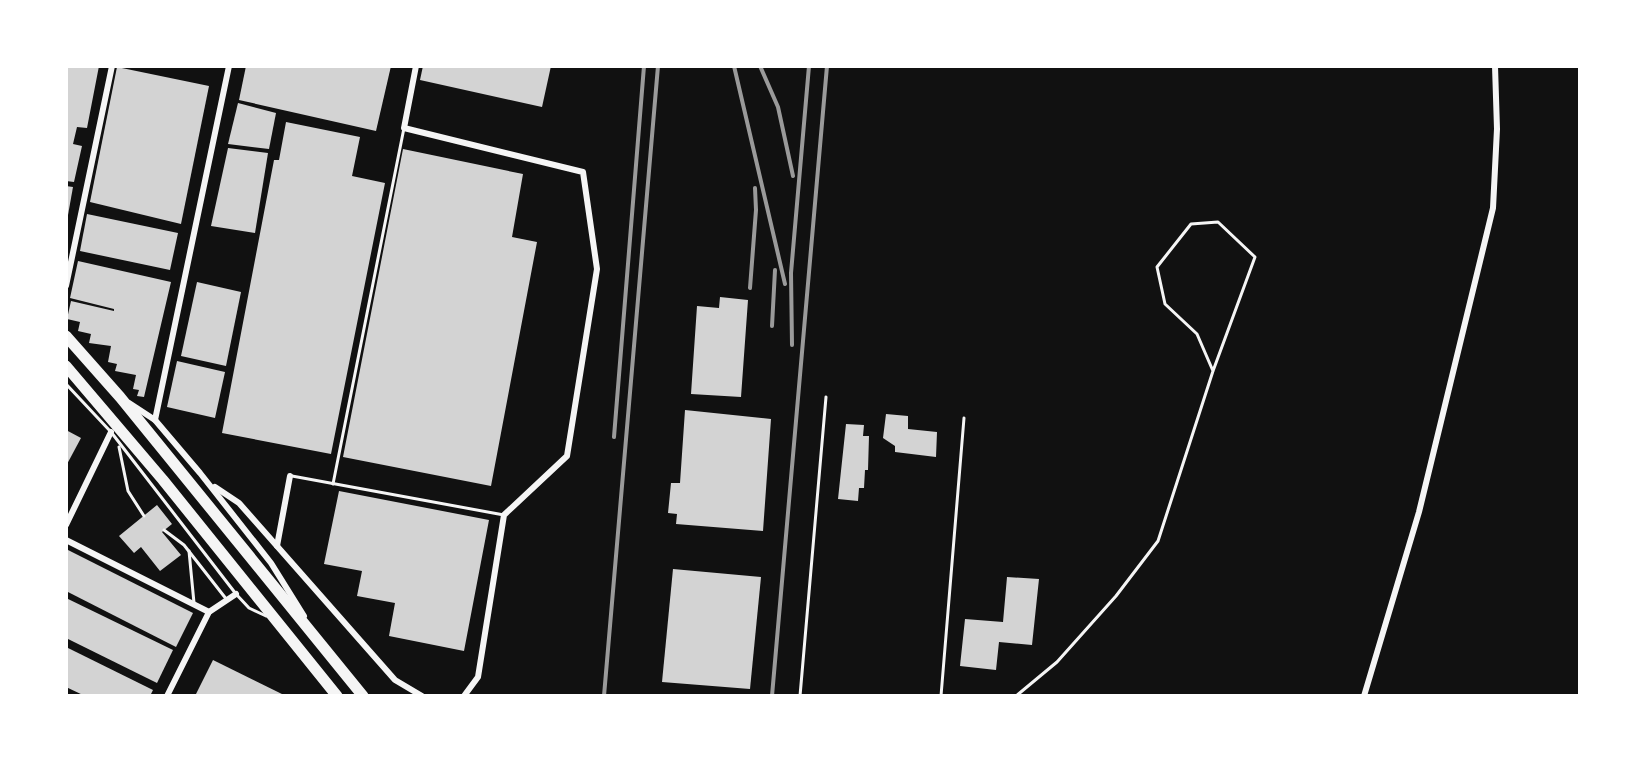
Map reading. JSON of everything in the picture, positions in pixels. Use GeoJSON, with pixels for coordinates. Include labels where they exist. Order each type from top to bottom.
{"type":"FeatureCollection","features":[{"type":"Feature","properties":{"kind":"highway"},"geometry":{"type":"LineString","coordinates":[[66,336],[120,397],[363,696]]}},
{"type":"Feature","properties":{"kind":"highway"},"geometry":{"type":"LineString","coordinates":[[66,366],[163,480],[337,696]]}},
{"type":"Feature","properties":{"kind":"street"},"geometry":{"type":"LineString","coordinates":[[66,286],[112,66]]}},
{"type":"Feature","properties":{"kind":"street"},"geometry":{"type":"LineString","coordinates":[[155,420],[229,66]]}},
{"type":"Feature","properties":{"kind":"street"},"geometry":{"type":"LineString","coordinates":[[416,66],[404,128],[583,172],[597,269],[567,456],[504,515],[478,677],[464,696]]}},
{"type":"Feature","properties":{"kind":"street"},"geometry":{"type":"LineString","coordinates":[[1364,696],[1419,512],[1493,208],[1497,129],[1495,66]]}},
{"type":"Feature","properties":{"kind":"street"},"geometry":{"type":"LineString","coordinates":[[120,397],[155,420],[209,483],[271,563],[326,653]]}},
{"type":"Feature","properties":{"kind":"street"},"geometry":{"type":"LineString","coordinates":[[66,525],[111,432]]}},
{"type":"Feature","properties":{"kind":"street"},"geometry":{"type":"LineString","coordinates":[[277,546],[290,476]]}},
{"type":"Feature","properties":{"kind":"street"},"geometry":{"type":"LineString","coordinates":[[209,483],[239,503],[395,680],[422,696]]}},
{"type":"Feature","properties":{"kind":"street"},"geometry":{"type":"LineString","coordinates":[[66,540],[209,612]]}},
{"type":"Feature","properties":{"kind":"street"},"geometry":{"type":"LineString","coordinates":[[167,696],[209,612],[236,594]]}},
{"type":"Feature","properties":{"kind":"lane"},"geometry":{"type":"LineString","coordinates":[[333,484],[404,128]]}},
{"type":"Feature","properties":{"kind":"lane"},"geometry":{"type":"LineString","coordinates":[[1016,696],[1057,662],[1116,596],[1158,541],[1213,371],[1255,257],[1218,222],[1191,224],[1157,267],[1165,304],[1197,334],[1213,371]]}},
{"type":"Feature","properties":{"kind":"lane"},"geometry":{"type":"LineString","coordinates":[[66,384],[111,432],[236,594],[249,608],[276,621]]}},
{"type":"Feature","properties":{"kind":"lane"},"geometry":{"type":"LineString","coordinates":[[800,696],[826,397]]}},
{"type":"Feature","properties":{"kind":"lane"},"geometry":{"type":"LineString","coordinates":[[941,696],[964,418]]}},
{"type":"Feature","properties":{"kind":"lane"},"geometry":{"type":"LineString","coordinates":[[119,443],[128,491],[144,516]]}},
{"type":"Feature","properties":{"kind":"lane"},"geometry":{"type":"LineString","coordinates":[[290,476],[504,515]]}},
{"type":"Feature","properties":{"kind":"lane"},"geometry":{"type":"LineString","coordinates":[[164,530],[189,551],[220,595],[227,600]]}},
{"type":"Feature","properties":{"kind":"lane"},"geometry":{"type":"LineString","coordinates":[[189,551],[194,604]]}},
{"type":"Feature","properties":{"kind":"building"},"geometry":{"type":"Polygon","coordinates":[[[66,66],[99,66],[87,128],[77,127],[73,144],[82,146],[74,182],[66,181],[66,66]]]}},
{"type":"Feature","properties":{"kind":"building"},"geometry":{"type":"Polygon","coordinates":[[[246,66],[391,66],[376,131],[239,100],[246,66]]]}},
{"type":"Feature","properties":{"kind":"building"},"geometry":{"type":"Polygon","coordinates":[[[423,66],[551,66],[542,107],[420,80],[423,66]]]}},
{"type":"Feature","properties":{"kind":"building"},"geometry":{"type":"Polygon","coordinates":[[[117,67],[209,86],[181,224],[90,202],[117,67]]]}},
{"type":"Feature","properties":{"kind":"building"},"geometry":{"type":"Polygon","coordinates":[[[238,103],[276,113],[269,149],[228,144],[238,103]]]}},
{"type":"Feature","properties":{"kind":"building"},"geometry":{"type":"Polygon","coordinates":[[[286,122],[360,137],[352,176],[385,183],[331,454],[222,433],[274,160],[279,160],[286,122]]]}},
{"type":"Feature","properties":{"kind":"building"},"geometry":{"type":"Polygon","coordinates":[[[228,148],[268,153],[255,233],[211,226],[228,148]]]}},
{"type":"Feature","properties":{"kind":"building"},"geometry":{"type":"Polygon","coordinates":[[[403,149],[523,174],[512,237],[537,242],[491,486],[343,457],[403,149]]]}},
{"type":"Feature","properties":{"kind":"building"},"geometry":{"type":"Polygon","coordinates":[[[66,186],[73,187],[68,215],[66,215],[66,186]]]}},
{"type":"Feature","properties":{"kind":"building"},"geometry":{"type":"Polygon","coordinates":[[[87,214],[178,233],[170,270],[80,251],[87,214]]]}},
{"type":"Feature","properties":{"kind":"building"},"geometry":{"type":"Polygon","coordinates":[[[78,261],[171,282],[144,397],[137,396],[139,390],[133,389],[136,375],[115,371],[117,364],[108,362],[111,346],[89,343],[91,334],[78,331],[80,322],[67,319],[71,301],[114,311],[70,298],[78,261]]]}},
{"type":"Feature","properties":{"kind":"building"},"geometry":{"type":"Polygon","coordinates":[[[197,282],[241,292],[226,366],[181,356],[197,282]]]}},
{"type":"Feature","properties":{"kind":"building"},"geometry":{"type":"Polygon","coordinates":[[[720,297],[748,300],[741,397],[691,394],[697,306],[719,308],[720,297]]]}},
{"type":"Feature","properties":{"kind":"building"},"geometry":{"type":"Polygon","coordinates":[[[177,361],[225,372],[215,418],[167,407],[177,361]]]}},
{"type":"Feature","properties":{"kind":"building"},"geometry":{"type":"Polygon","coordinates":[[[685,410],[771,419],[763,531],[676,524],[677,514],[668,513],[671,483],[680,483],[685,410]]]}},
{"type":"Feature","properties":{"kind":"building"},"geometry":{"type":"Polygon","coordinates":[[[886,414],[908,416],[908,429],[937,432],[936,457],[895,452],[895,446],[883,438],[886,414]]]}},
{"type":"Feature","properties":{"kind":"building"},"geometry":{"type":"Polygon","coordinates":[[[846,424],[864,425],[863,436],[869,436],[868,470],[865,470],[864,488],[859,488],[858,501],[838,499],[846,424]]]}},
{"type":"Feature","properties":{"kind":"building"},"geometry":{"type":"Polygon","coordinates":[[[66,430],[81,438],[66,466],[66,430]]]}},
{"type":"Feature","properties":{"kind":"building"},"geometry":{"type":"Polygon","coordinates":[[[339,491],[489,520],[464,651],[389,636],[395,603],[357,596],[362,571],[324,564],[339,491]]]}},
{"type":"Feature","properties":{"kind":"building"},"geometry":{"type":"Polygon","coordinates":[[[157,505],[172,524],[162,532],[181,555],[160,571],[141,547],[134,553],[119,536],[157,505]]]}},
{"type":"Feature","properties":{"kind":"building"},"geometry":{"type":"Polygon","coordinates":[[[66,549],[193,613],[176,647],[66,591],[66,549]]]}},
{"type":"Feature","properties":{"kind":"building"},"geometry":{"type":"Polygon","coordinates":[[[673,569],[761,577],[750,689],[662,682],[673,569]]]}},
{"type":"Feature","properties":{"kind":"building"},"geometry":{"type":"Polygon","coordinates":[[[1007,577],[1039,579],[1032,645],[999,642],[996,670],[960,666],[965,619],[1003,622],[1007,577]]]}},
{"type":"Feature","properties":{"kind":"building"},"geometry":{"type":"Polygon","coordinates":[[[66,598],[173,650],[157,683],[66,638],[66,598]]]}},
{"type":"Feature","properties":{"kind":"building"},"geometry":{"type":"Polygon","coordinates":[[[66,647],[153,690],[150,696],[85,696],[66,687],[66,647]]]}},
{"type":"Feature","properties":{"kind":"building"},"geometry":{"type":"Polygon","coordinates":[[[213,660],[286,696],[195,696],[213,660]]]}},
{"type":"Feature","properties":{"kind":"railway"},"geometry":{"type":"LineString","coordinates":[[614,437],[644,66]]}},
{"type":"Feature","properties":{"kind":"railway"},"geometry":{"type":"LineString","coordinates":[[604,696],[658,66]]}},
{"type":"Feature","properties":{"kind":"railway"},"geometry":{"type":"LineString","coordinates":[[734,66],[785,284]]}},
{"type":"Feature","properties":{"kind":"railway"},"geometry":{"type":"LineString","coordinates":[[760,66],[778,107],[793,176]]}},
{"type":"Feature","properties":{"kind":"railway"},"geometry":{"type":"LineString","coordinates":[[792,345],[791,273],[809,66]]}},
{"type":"Feature","properties":{"kind":"railway"},"geometry":{"type":"LineString","coordinates":[[772,696],[827,66]]}},
{"type":"Feature","properties":{"kind":"railway"},"geometry":{"type":"LineString","coordinates":[[750,288],[755,188]]}},
{"type":"Feature","properties":{"kind":"railway"},"geometry":{"type":"LineString","coordinates":[[772,326],[775,270]]}}]}
